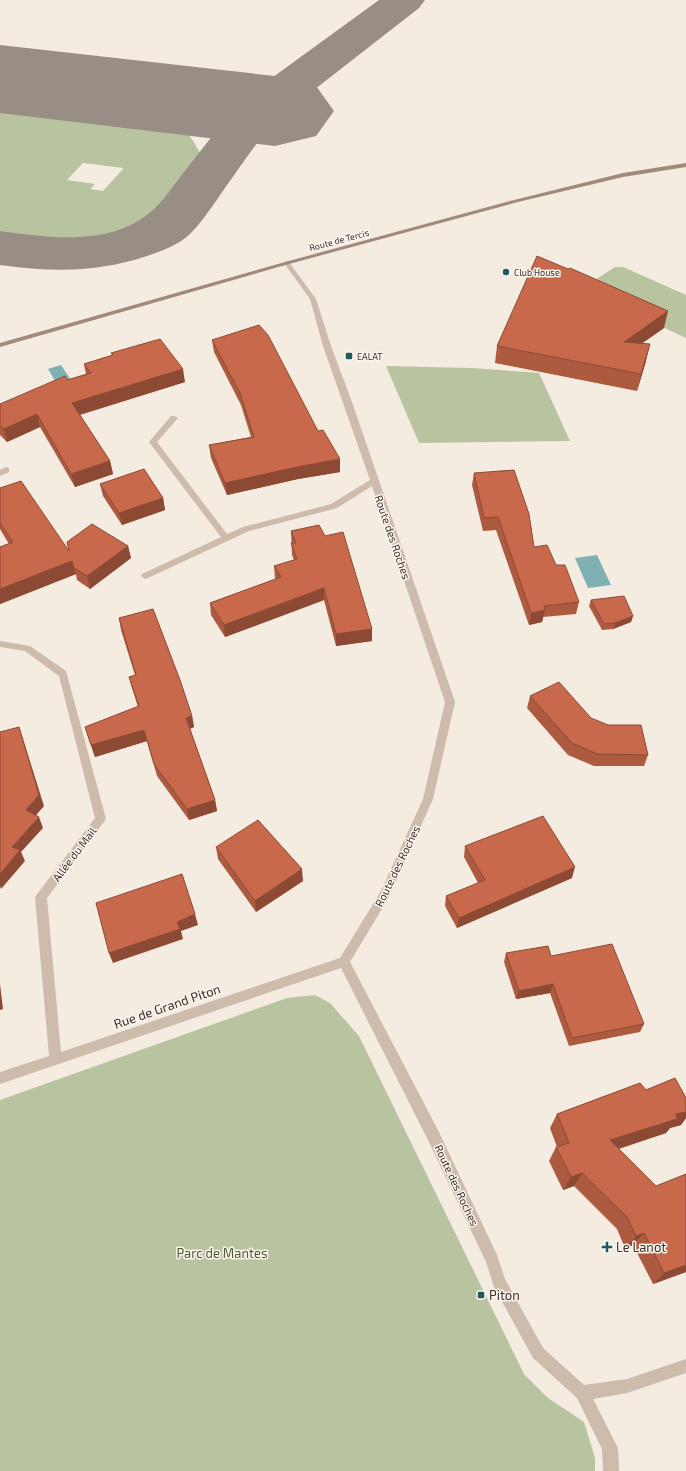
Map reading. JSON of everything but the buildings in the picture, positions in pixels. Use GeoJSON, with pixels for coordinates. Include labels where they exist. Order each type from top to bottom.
{"type":"FeatureCollection","features":[{"type":"Feature","properties":{"kind":"main road","name":"Route de Tercis"},"geometry":{"type":"LineString","coordinates":[[0,345],[287,263],[516,201],[623,175],[686,165]]}},
{"type":"Feature","properties":{"kind":"street","name":"Route des Roches"},"geometry":{"type":"LineString","coordinates":[[287,263],[312,300],[450,702],[428,799],[386,894],[344,962],[433,1135],[492,1260],[498,1282],[538,1353],[582,1393],[610,1448],[611,1471]]}},
{"type":"Feature","properties":{"kind":"street"},"geometry":{"type":"LineString","coordinates":[[174,418],[153,442],[225,537]]}},
{"type":"Feature","properties":{"kind":"street"},"geometry":{"type":"LineString","coordinates":[[145,576],[225,537],[246,529],[334,506],[374,481]]}},
{"type":"Feature","properties":{"kind":"street","name":"Allée du Mail"},"geometry":{"type":"LineString","coordinates":[[0,644],[27,648],[63,674],[101,819],[41,898],[55,1059]]}},
{"type":"Feature","properties":{"kind":"street","name":"Rue de Grand Piton"},"geometry":{"type":"LineString","coordinates":[[0,1078],[344,962]]}},
{"type":"Feature","properties":{"kind":"street"},"geometry":{"type":"LineString","coordinates":[[582,1393],[627,1386],[686,1366]]}},
{"type":"Feature","properties":{"kind":"green space"},"geometry":{"type":"Polygon","coordinates":[[[0,103],[160,122],[175,126],[185,131],[192,139],[200,153],[195,162],[158,211],[152,218],[135,230],[113,238],[81,243],[49,242],[0,235],[0,103]],[[83,163],[67,180],[95,184],[90,189],[103,191],[123,168],[83,163]]]}},
{"type":"Feature","properties":{"kind":"green space"},"geometry":{"type":"Polygon","coordinates":[[[615,267],[623,267],[686,295],[686,338],[581,289],[615,267]]]}},
{"type":"Feature","properties":{"kind":"green space"},"geometry":{"type":"Polygon","coordinates":[[[386,366],[471,368],[539,373],[570,441],[419,443],[386,366]]]}},
{"type":"Feature","properties":{"kind":"green space","name":"Parc de Mantes"},"geometry":{"type":"Polygon","coordinates":[[[315,995],[330,1003],[359,1036],[524,1374],[548,1398],[584,1422],[595,1458],[595,1471],[0,1471],[0,1100],[287,998],[315,995]]]}},
{"type":"Feature","properties":{"kind":"water"},"geometry":{"type":"Polygon","coordinates":[[[61,365],[71,380],[57,384],[48,369],[61,365]]]}},
{"type":"Feature","properties":{"kind":"water"},"geometry":{"type":"Polygon","coordinates":[[[597,555],[611,585],[588,588],[575,558],[597,555]]]}},
{"type":"Feature","properties":{"kind":"taxiway"},"geometry":{"type":"LineString","coordinates":[[285,90],[405,0]]}},
{"type":"Feature","properties":{"kind":"taxiway"},"geometry":{"type":"LineString","coordinates":[[0,248],[51,254],[102,251],[139,240],[165,227],[184,207],[247,124],[248,118],[236,109],[219,105],[185,102]]}},
{"type":"Feature","properties":{"kind":"runway"},"geometry":{"type":"LineString","coordinates":[[0,79],[275,111]]}},
{"type":"Feature","properties":{"kind":"place","name":"Club House"},"geometry":{"type":"Point","coordinates":[506,272]}},
{"type":"Feature","properties":{"kind":"place","name":"EALAT"},"geometry":{"type":"Point","coordinates":[349,356]}},
{"type":"Feature","properties":{"kind":"place","name":"Le Lanot"},"geometry":{"type":"Point","coordinates":[607,1247]}},
{"type":"Feature","properties":{"kind":"place","name":"Piton"},"geometry":{"type":"Point","coordinates":[481,1295]}}]}
